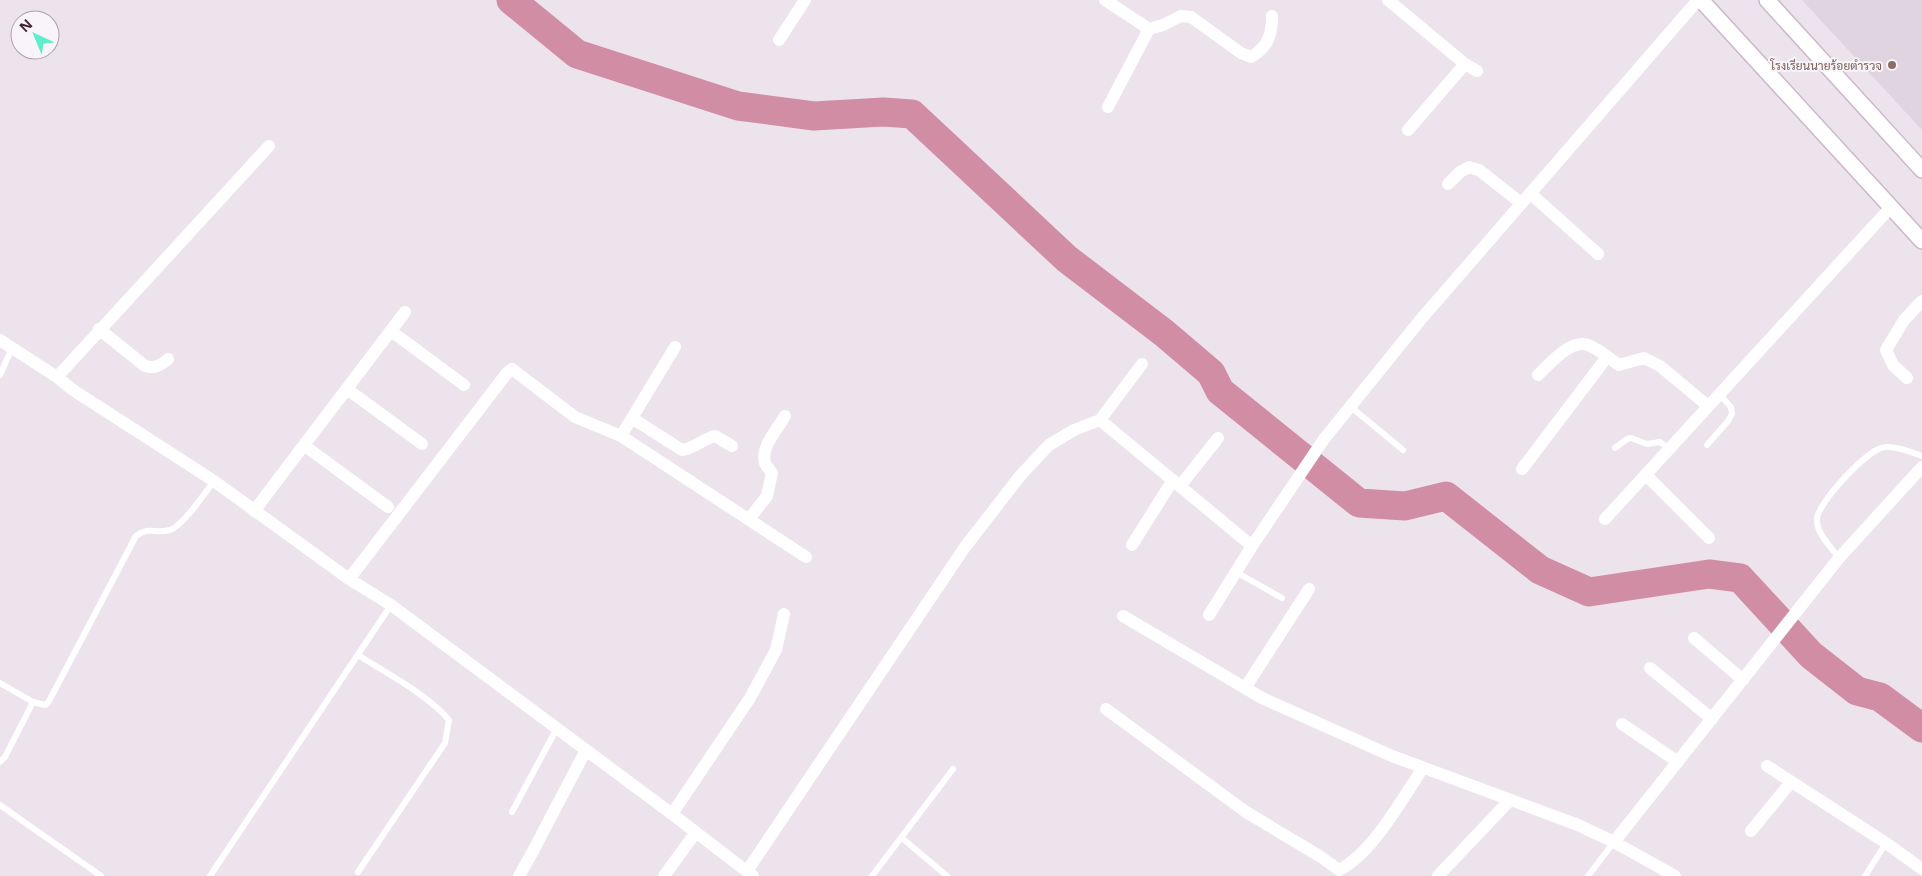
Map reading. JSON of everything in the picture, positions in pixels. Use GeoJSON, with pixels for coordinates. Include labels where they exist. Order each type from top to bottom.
{"type":"FeatureCollection","features":[{"type":"Feature","properties":{"kind":"street"},"geometry":{"type":"LineString","coordinates":[[779,40],[805,0]]}},
{"type":"Feature","properties":{"kind":"street"},"geometry":{"type":"LineString","coordinates":[[1105,0],[1149,29]]}},
{"type":"Feature","properties":{"kind":"street"},"geometry":{"type":"LineString","coordinates":[[1388,0],[1465,64],[1477,71]]}},
{"type":"Feature","properties":{"kind":"street"},"geometry":{"type":"LineString","coordinates":[[1209,615],[1252,546],[1324,439],[1422,318],[1698,0]]}},
{"type":"Feature","properties":{"kind":"street"},"geometry":{"type":"LineString","coordinates":[[1701,0],[1922,240]]}},
{"type":"Feature","properties":{"kind":"street"},"geometry":{"type":"LineString","coordinates":[[1768,0],[1922,170]]}},
{"type":"Feature","properties":{"kind":"street"},"geometry":{"type":"LineString","coordinates":[[1108,107],[1149,29],[1181,16],[1192,17],[1241,53],[1251,57],[1260,52],[1268,42],[1272,29],[1272,16]]}},
{"type":"Feature","properties":{"kind":"street"},"geometry":{"type":"LineString","coordinates":[[1408,130],[1465,64]]}},
{"type":"Feature","properties":{"kind":"street"},"geometry":{"type":"LineString","coordinates":[[57,377],[99,329],[269,146]]}},
{"type":"Feature","properties":{"kind":"street"},"geometry":{"type":"LineString","coordinates":[[1448,184],[1460,172],[1469,167],[1479,170],[1525,198],[1598,254]]}},
{"type":"Feature","properties":{"kind":"street"},"geometry":{"type":"LineString","coordinates":[[1605,519],[1891,207]]}},
{"type":"Feature","properties":{"kind":"street"},"geometry":{"type":"LineString","coordinates":[[1907,378],[1893,365],[1886,350],[1904,320],[1922,301]]}},
{"type":"Feature","properties":{"kind":"street"},"geometry":{"type":"LineString","coordinates":[[254,511],[405,312]]}},
{"type":"Feature","properties":{"kind":"street"},"geometry":{"type":"LineString","coordinates":[[99,329],[149,368],[161,365],[168,359]]}},
{"type":"Feature","properties":{"kind":"street"},"geometry":{"type":"LineString","coordinates":[[390,331],[464,385]]}},
{"type":"Feature","properties":{"kind":"street"},"geometry":{"type":"LineString","coordinates":[[0,340],[57,377],[73,390],[214,481],[349,579],[390,606],[557,728],[750,874],[965,547],[1020,476],[1049,444],[1074,430],[1100,420],[1142,364]]}},
{"type":"Feature","properties":{"kind":"street"},"geometry":{"type":"LineString","coordinates":[[1538,375],[1567,350],[1579,344],[1588,345],[1619,365],[1644,358],[1660,366],[1708,406]]}},
{"type":"Feature","properties":{"kind":"street"},"geometry":{"type":"LineString","coordinates":[[621,436],[674,347]]}},
{"type":"Feature","properties":{"kind":"street"},"geometry":{"type":"LineString","coordinates":[[1522,469],[1607,357]]}},
{"type":"Feature","properties":{"kind":"street"},"geometry":{"type":"LineString","coordinates":[[349,579],[510,370],[516,370],[575,417],[621,436],[806,557]]}},
{"type":"Feature","properties":{"kind":"street"},"geometry":{"type":"LineString","coordinates":[[347,389],[422,444]]}},
{"type":"Feature","properties":{"kind":"street"},"geometry":{"type":"LineString","coordinates":[[749,519],[767,496],[772,473],[765,462],[766,451],[769,442],[785,416]]}},
{"type":"Feature","properties":{"kind":"street"},"geometry":{"type":"LineString","coordinates":[[632,418],[682,450],[686,450],[705,438],[715,436],[732,446]]}},
{"type":"Feature","properties":{"kind":"street"},"geometry":{"type":"LineString","coordinates":[[1100,420],[1252,546]]}},
{"type":"Feature","properties":{"kind":"street"},"geometry":{"type":"LineString","coordinates":[[1132,545],[1176,483],[1218,438]]}},
{"type":"Feature","properties":{"kind":"street"},"geometry":{"type":"LineString","coordinates":[[305,446],[388,507]]}},
{"type":"Feature","properties":{"kind":"street"},"geometry":{"type":"LineString","coordinates":[[1614,842],[1839,558],[1922,467]]}},
{"type":"Feature","properties":{"kind":"street"},"geometry":{"type":"LineString","coordinates":[[1646,475],[1709,538]]}},
{"type":"Feature","properties":{"kind":"street"},"geometry":{"type":"LineString","coordinates":[[1245,688],[1309,590]]}},
{"type":"Feature","properties":{"kind":"street"},"geometry":{"type":"LineString","coordinates":[[672,814],[750,698],[776,650],[784,614]]}},
{"type":"Feature","properties":{"kind":"street"},"geometry":{"type":"LineString","coordinates":[[1123,616],[1262,698],[1392,756],[1578,825],[1614,842],[1675,876]]}},
{"type":"Feature","properties":{"kind":"street"},"geometry":{"type":"LineString","coordinates":[[1694,638],[1743,680]]}},
{"type":"Feature","properties":{"kind":"street"},"geometry":{"type":"LineString","coordinates":[[1650,668],[1712,719]]}},
{"type":"Feature","properties":{"kind":"street"},"geometry":{"type":"LineString","coordinates":[[1106,709],[1246,812],[1321,857],[1339,870],[1352,864],[1368,848],[1423,768]]}},
{"type":"Feature","properties":{"kind":"street"},"geometry":{"type":"LineString","coordinates":[[1622,724],[1678,762]]}},
{"type":"Feature","properties":{"kind":"street"},"geometry":{"type":"LineString","coordinates":[[519,876],[586,750]]}},
{"type":"Feature","properties":{"kind":"street"},"geometry":{"type":"LineString","coordinates":[[1768,766],[1886,843],[1922,869]]}},
{"type":"Feature","properties":{"kind":"street"},"geometry":{"type":"LineString","coordinates":[[1751,831],[1791,782]]}},
{"type":"Feature","properties":{"kind":"street"},"geometry":{"type":"LineString","coordinates":[[1439,876],[1510,800]]}},
{"type":"Feature","properties":{"kind":"street"},"geometry":{"type":"LineString","coordinates":[[664,876],[696,832]]}},
{"type":"Feature","properties":{"kind":"lane"},"geometry":{"type":"LineString","coordinates":[[0,375],[12,348]]}},
{"type":"Feature","properties":{"kind":"lane"},"geometry":{"type":"LineString","coordinates":[[1707,445],[1732,414],[1731,407],[1719,394]]}},
{"type":"Feature","properties":{"kind":"lane"},"geometry":{"type":"LineString","coordinates":[[1351,406],[1403,450]]}},
{"type":"Feature","properties":{"kind":"lane"},"geometry":{"type":"LineString","coordinates":[[1615,448],[1626,439],[1631,438],[1647,444],[1660,442],[1669,449]]}},
{"type":"Feature","properties":{"kind":"lane"},"geometry":{"type":"LineString","coordinates":[[1839,558],[1819,530],[1817,518],[1824,503],[1872,451],[1884,446],[1922,456]]}},
{"type":"Feature","properties":{"kind":"lane"},"geometry":{"type":"LineString","coordinates":[[0,684],[33,702],[45,705],[50,700],[136,536],[143,530],[167,531],[178,526],[214,481]]}},
{"type":"Feature","properties":{"kind":"lane"},"geometry":{"type":"LineString","coordinates":[[1236,572],[1282,598]]}},
{"type":"Feature","properties":{"kind":"lane"},"geometry":{"type":"LineString","coordinates":[[210,876],[390,606]]}},
{"type":"Feature","properties":{"kind":"lane"},"geometry":{"type":"LineString","coordinates":[[358,655],[404,684],[441,711],[448,720],[444,743],[358,872]]}},
{"type":"Feature","properties":{"kind":"lane"},"geometry":{"type":"LineString","coordinates":[[0,762],[6,757],[33,702]]}},
{"type":"Feature","properties":{"kind":"lane"},"geometry":{"type":"LineString","coordinates":[[512,812],[557,728]]}},
{"type":"Feature","properties":{"kind":"lane"},"geometry":{"type":"LineString","coordinates":[[872,876],[954,769]]}},
{"type":"Feature","properties":{"kind":"lane"},"geometry":{"type":"LineString","coordinates":[[0,805],[101,876]]}},
{"type":"Feature","properties":{"kind":"lane"},"geometry":{"type":"LineString","coordinates":[[902,838],[948,876]]}},
{"type":"Feature","properties":{"kind":"lane"},"geometry":{"type":"LineString","coordinates":[[1588,876],[1614,842]]}},
{"type":"Feature","properties":{"kind":"lane"},"geometry":{"type":"LineString","coordinates":[[1865,876],[1886,843]]}},
{"type":"Feature","properties":{"kind":"shaded area","name":"โรงเรียนนายร้อยตำรวจ"},"geometry":{"type":"Polygon","coordinates":[[[1802,0],[1922,0],[1922,130],[1802,0]]]}},
{"type":"Feature","properties":{"kind":"waterway"},"geometry":{"type":"LineString","coordinates":[[511,0],[577,54],[738,106],[814,116],[883,112],[912,114],[1067,259],[1164,333],[1211,373],[1220,391],[1359,503],[1405,506],[1446,496],[1540,570],[1589,592],[1709,574],[1740,578],[1811,655],[1857,691],[1880,697],[1922,728]]}},
{"type":"Feature","properties":{"kind":"place","name":"โรงเรียนนายร้อยตำรวจ"},"geometry":{"type":"Point","coordinates":[1892,65]}}]}
